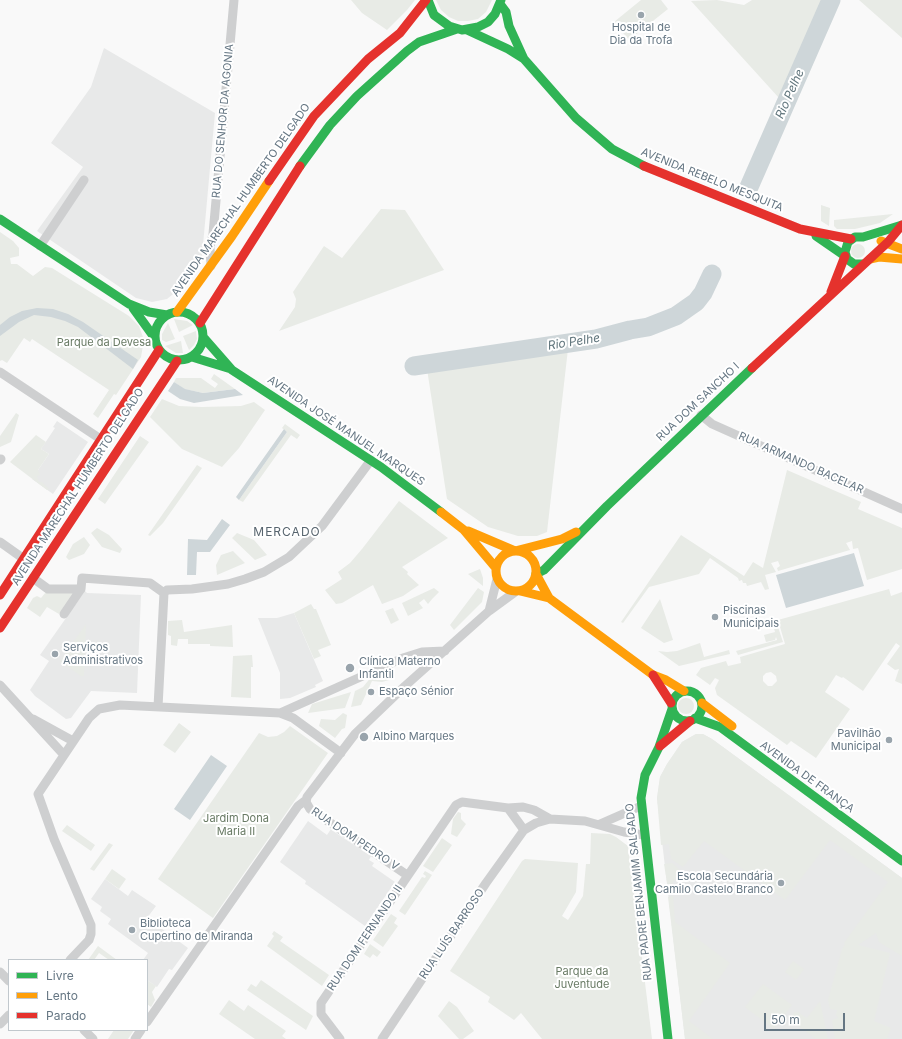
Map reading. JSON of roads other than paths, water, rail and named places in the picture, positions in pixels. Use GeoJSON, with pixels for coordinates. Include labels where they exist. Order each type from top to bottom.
{"type":"FeatureCollection","features":[{"type":"Feature","properties":{"kind":"main road"},"geometry":{"type":"LineString","coordinates":[[427,0],[434,14],[441,21],[458,29],[467,30],[488,22],[495,14],[501,2]]}},
{"type":"Feature","properties":{"kind":"main road","name":"AVENIDA MARECHAL HUMBERTO DELGADO"},"geometry":{"type":"LineString","coordinates":[[176,312],[211,266],[314,116],[368,59],[400,33],[427,0]]}},
{"type":"Feature","properties":{"kind":"main road","name":"AVENIDA REBELO MESQUITA"},"geometry":{"type":"LineString","coordinates":[[501,2],[506,12],[509,26],[524,59]]}},
{"type":"Feature","properties":{"kind":"main road"},"geometry":{"type":"LineString","coordinates":[[200,323],[296,171],[335,120],[356,96],[407,51],[420,42],[458,29]]}},
{"type":"Feature","properties":{"kind":"main road","name":"AVENIDA REBELO MESQUITA"},"geometry":{"type":"LineString","coordinates":[[467,30],[508,48],[524,59],[576,118],[603,142],[624,156],[652,170],[810,232],[845,256]]}},
{"type":"Feature","properties":{"kind":"main road"},"geometry":{"type":"LineString","coordinates":[[0,219],[129,304],[149,312],[166,315],[176,312],[190,314],[200,323],[204,338],[201,347],[192,357],[178,361],[170,359],[158,350],[154,337],[144,320],[129,304]]}},
{"type":"Feature","properties":{"kind":"main road","name":"RUA DOM SANCHO I"},"geometry":{"type":"LineString","coordinates":[[831,293],[845,256],[846,245],[851,239],[865,239],[902,225]]}},
{"type":"Feature","properties":{"kind":"main road","name":"RUA DOM SANCHO I"},"geometry":{"type":"LineString","coordinates":[[536,574],[544,570],[582,529],[701,415],[831,293],[888,242],[902,225]]}},
{"type":"Feature","properties":{"kind":"main road","name":"AVENIDA REBELO MESQUITA"},"geometry":{"type":"LineString","coordinates":[[810,232],[851,239]]}},
{"type":"Feature","properties":{"kind":"main road"},"geometry":{"type":"LineString","coordinates":[[865,239],[888,242],[902,249]]}},
{"type":"Feature","properties":{"kind":"main road"},"geometry":{"type":"LineString","coordinates":[[865,239],[872,247],[867,262]]}},
{"type":"Feature","properties":{"kind":"main road"},"geometry":{"type":"LineString","coordinates":[[828,243],[837,256],[839,272]]}},
{"type":"Feature","properties":{"kind":"main road"},"geometry":{"type":"LineString","coordinates":[[845,256],[854,264],[884,257],[902,259]]}},
{"type":"Feature","properties":{"kind":"main road"},"geometry":{"type":"LineString","coordinates":[[154,337],[156,326],[166,315]]}},
{"type":"Feature","properties":{"kind":"main road","name":"AVENIDA JOSÉ MANUEL MARQUES"},"geometry":{"type":"LineString","coordinates":[[204,338],[232,370]]}},
{"type":"Feature","properties":{"kind":"main road","name":"AVENIDA MARECHAL HUMBERTO DELGADO"},"geometry":{"type":"LineString","coordinates":[[2,589],[24,559],[102,440],[158,350]]}},
{"type":"Feature","properties":{"kind":"main road","name":"AVENIDA JOSÉ MANUEL MARQUES"},"geometry":{"type":"LineString","coordinates":[[192,357],[232,370],[371,460],[464,530],[496,568]]}},
{"type":"Feature","properties":{"kind":"main road","name":"AVENIDA MARECHAL HUMBERTO DELGADO"},"geometry":{"type":"LineString","coordinates":[[0,628],[178,361]]}},
{"type":"Feature","properties":{"kind":"main road","name":"RUA DOM SANCHO I"},"geometry":{"type":"LineString","coordinates":[[515,551],[526,546],[562,539],[582,529]]}},
{"type":"Feature","properties":{"kind":"main road","name":"AVENIDA JOSÉ MANUEL MARQUES"},"geometry":{"type":"LineString","coordinates":[[464,530],[515,551]]}},
{"type":"Feature","properties":{"kind":"main road"},"geometry":{"type":"LineString","coordinates":[[549,598],[536,574],[535,565],[531,557],[523,552],[515,551],[504,554],[497,562],[497,579],[504,588],[549,598],[653,675],[666,680],[684,691],[693,692],[700,698],[702,703],[701,712],[692,720],[685,721],[676,717],[672,706],[653,675]]}},
{"type":"Feature","properties":{"kind":"main road"},"geometry":{"type":"LineString","coordinates":[[518,591],[529,587],[536,574]]}},
{"type":"Feature","properties":{"kind":"main road"},"geometry":{"type":"LineString","coordinates":[[672,706],[676,695],[684,691]]}},
{"type":"Feature","properties":{"kind":"main road","name":"AVENIDA DE FRANÇA"},"geometry":{"type":"LineString","coordinates":[[702,703],[902,851]]}},
{"type":"Feature","properties":{"kind":"main road","name":"RUA PADRE BENJAMIM SALGADO"},"geometry":{"type":"LineString","coordinates":[[668,1039],[641,806],[645,775],[659,746],[672,706]]}},
{"type":"Feature","properties":{"kind":"main road","name":"RUA PADRE BENJAMIM SALGADO"},"geometry":{"type":"LineString","coordinates":[[659,746],[692,720]]}},
{"type":"Feature","properties":{"kind":"main road","name":"AVENIDA DE FRANÇA"},"geometry":{"type":"LineString","coordinates":[[692,720],[715,724],[720,727],[902,861]]}},
{"type":"Feature","properties":{"kind":"street","name":"RUA DO SENHOR DA AGONIA"},"geometry":{"type":"LineString","coordinates":[[211,266],[210,247],[213,234],[234,0]]}},
{"type":"Feature","properties":{"kind":"street"},"geometry":{"type":"LineString","coordinates":[[40,246],[84,180]]}},
{"type":"Feature","properties":{"kind":"street"},"geometry":{"type":"LineString","coordinates":[[0,372],[102,440]]}},
{"type":"Feature","properties":{"kind":"street","name":"RUA ARMANDO BACELAR"},"geometry":{"type":"LineString","coordinates":[[701,415],[712,424],[902,509]]}},
{"type":"Feature","properties":{"kind":"street"},"geometry":{"type":"LineString","coordinates":[[158,707],[163,596],[167,590],[192,589],[245,579],[264,572],[289,557],[322,526],[371,460]]}},
{"type":"Feature","properties":{"kind":"street"},"geometry":{"type":"LineString","coordinates":[[0,542],[24,559]]}},
{"type":"Feature","properties":{"kind":"street"},"geometry":{"type":"LineString","coordinates":[[33,578],[48,589],[81,589]]}},
{"type":"Feature","properties":{"kind":"street"},"geometry":{"type":"LineString","coordinates":[[64,614],[81,589],[82,578],[150,583],[163,596]]}},
{"type":"Feature","properties":{"kind":"street"},"geometry":{"type":"LineString","coordinates":[[489,611],[497,579]]}},
{"type":"Feature","properties":{"kind":"street"},"geometry":{"type":"LineString","coordinates":[[148,1021],[298,806],[306,801],[335,758],[341,753],[355,734],[405,686],[489,611],[518,591]]}},
{"type":"Feature","properties":{"kind":"street"},"geometry":{"type":"LineString","coordinates":[[280,713],[403,658],[422,652],[445,651]]}},
{"type":"Feature","properties":{"kind":"street"},"geometry":{"type":"LineString","coordinates":[[0,684],[64,755]]}},
{"type":"Feature","properties":{"kind":"street"},"geometry":{"type":"LineString","coordinates":[[71,959],[89,940],[91,925],[54,839],[38,794],[89,718],[99,709],[120,705],[280,713],[293,718],[341,753]]}},
{"type":"Feature","properties":{"kind":"street"},"geometry":{"type":"LineString","coordinates":[[30,717],[73,741]]}},
{"type":"Feature","properties":{"kind":"street","name":"RUA DOM PEDRO V"},"geometry":{"type":"LineString","coordinates":[[306,801],[312,811],[407,875]]}},
{"type":"Feature","properties":{"kind":"street","name":"RUA LUÍS BARROSO"},"geometry":{"type":"LineString","coordinates":[[433,838],[459,803],[508,808],[523,807],[534,810],[550,819]]}},
{"type":"Feature","properties":{"kind":"street"},"geometry":{"type":"LineString","coordinates":[[600,824],[641,806]]}},
{"type":"Feature","properties":{"kind":"street"},"geometry":{"type":"LineString","coordinates":[[508,808],[524,830]]}},
{"type":"Feature","properties":{"kind":"street","name":"RUA LUÍS BARROSO"},"geometry":{"type":"LineString","coordinates":[[382,1039],[524,830],[536,823],[550,819],[585,821],[624,832],[644,835]]}},
{"type":"Feature","properties":{"kind":"street","name":"RUA DOM FERNANDO II"},"geometry":{"type":"LineString","coordinates":[[340,1039],[321,1014],[321,1003],[433,838]]}},
{"type":"Feature","properties":{"kind":"street"},"geometry":{"type":"LineString","coordinates":[[0,972],[8,980]]}},
{"type":"Feature","properties":{"kind":"street"},"geometry":{"type":"LineString","coordinates":[[0,1024],[8,1016]]}},
{"type":"Feature","properties":{"kind":"street"},"geometry":{"type":"LineString","coordinates":[[85,1031],[93,1039]]}},
{"type":"Feature","properties":{"kind":"waterway","name":"Rio Pelhe"},"geometry":{"type":"LineString","coordinates":[[749,187],[831,0]]}},
{"type":"Feature","properties":{"kind":"waterway","name":"Rio Pelhe"},"geometry":{"type":"LineString","coordinates":[[414,366],[596,339],[648,327],[676,316],[696,302],[703,293],[712,274]]}},
{"type":"Feature","properties":{"kind":"place","name":"Hospital de Dia da Trofa"},"geometry":{"type":"Point","coordinates":[641,15]}},
{"type":"Feature","properties":{"kind":"place","name":"Piscinas Municipais"},"geometry":{"type":"Point","coordinates":[715,617]}},
{"type":"Feature","properties":{"kind":"place","name":"Serviços Administrativos"},"geometry":{"type":"Point","coordinates":[55,654]}},
{"type":"Feature","properties":{"kind":"place","name":"Clínica Materno Infantil"},"geometry":{"type":"Point","coordinates":[350,668]}},
{"type":"Feature","properties":{"kind":"place","name":"Espaço Sénior"},"geometry":{"type":"Point","coordinates":[371,692]}},
{"type":"Feature","properties":{"kind":"place","name":"Albino Marques"},"geometry":{"type":"Point","coordinates":[364,737]}},
{"type":"Feature","properties":{"kind":"place","name":"Pavilhão Municipal"},"geometry":{"type":"Point","coordinates":[889,740]}},
{"type":"Feature","properties":{"kind":"place","name":"Escola Secundária Camilo Castelo Branco"},"geometry":{"type":"Point","coordinates":[781,883]}},
{"type":"Feature","properties":{"kind":"place","name":"Biblioteca Cupertino de Miranda"},"geometry":{"type":"Point","coordinates":[132,930]}},
{"type":"Feature","properties":{"kind":"district","name":"MERCADO"},"geometry":{"type":"Point","coordinates":[287,532]}},
{"type":"Feature","properties":{"kind":"park label","name":"Parque da Devesa"},"geometry":{"type":"Point","coordinates":[104,343]}},
{"type":"Feature","properties":{"kind":"park label","name":"Jardim Dona Maria II"},"geometry":{"type":"Point","coordinates":[236,825]}},
{"type":"Feature","properties":{"kind":"park label","name":"Parque da Juventude"},"geometry":{"type":"Point","coordinates":[582,978]}}]}
